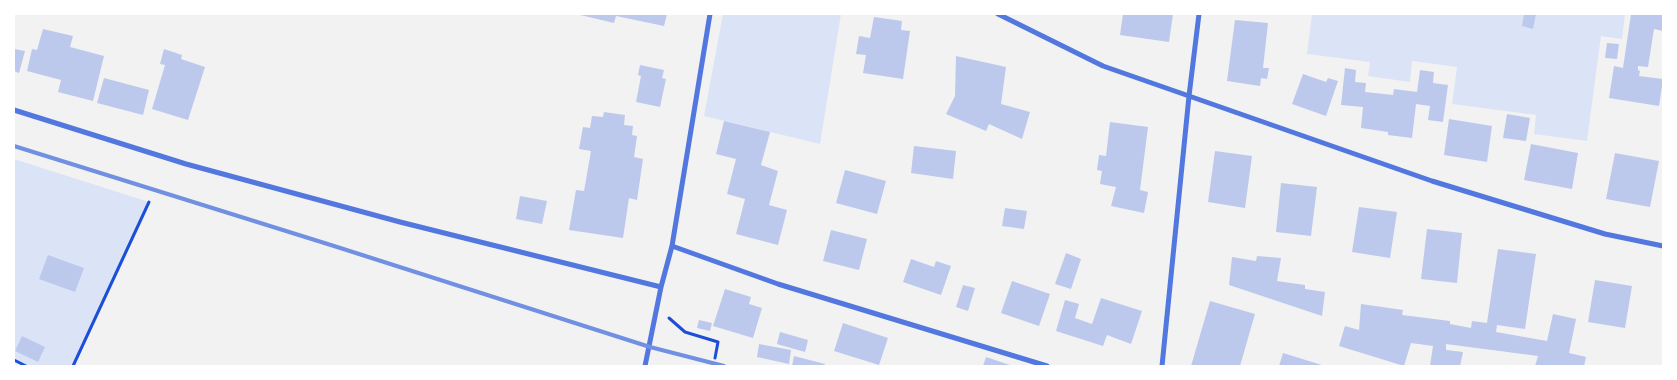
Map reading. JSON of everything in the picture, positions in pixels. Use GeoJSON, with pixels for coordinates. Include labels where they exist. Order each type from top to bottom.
{"type":"FeatureCollection","features":[{"type":"Feature","properties":{"kind":"street"},"geometry":{"type":"LineString","coordinates":[[645,366],[661,287],[672,246],[710,14]]}},
{"type":"Feature","properties":{"kind":"street"},"geometry":{"type":"LineString","coordinates":[[998,14],[1103,66],[1432,181],[1605,234],[1663,246]]}},
{"type":"Feature","properties":{"kind":"street"},"geometry":{"type":"LineString","coordinates":[[1162,366],[1199,14]]}},
{"type":"Feature","properties":{"kind":"street"},"geometry":{"type":"LineString","coordinates":[[14,110],[186,164],[400,222],[661,287]]}},
{"type":"Feature","properties":{"kind":"street"},"geometry":{"type":"LineString","coordinates":[[672,246],[778,284],[1047,366]]}},
{"type":"Feature","properties":{"kind":"path"},"geometry":{"type":"LineString","coordinates":[[73,366],[149,202]]}},
{"type":"Feature","properties":{"kind":"path"},"geometry":{"type":"LineString","coordinates":[[672,320],[685,332],[718,342],[715,358]]}},
{"type":"Feature","properties":{"kind":"path"},"geometry":{"type":"LineString","coordinates":[[14,360],[26,366]]}},
{"type":"Feature","properties":{"kind":"shaded area"},"geometry":{"type":"Polygon","coordinates":[[[723,14],[841,14],[820,144],[704,116],[723,14]]]}},
{"type":"Feature","properties":{"kind":"shaded area"},"geometry":{"type":"Polygon","coordinates":[[[1312,14],[1625,14],[1622,39],[1601,36],[1587,141],[1534,134],[1536,115],[1452,104],[1457,67],[1412,61],[1410,82],[1368,76],[1370,62],[1307,54],[1312,14]]]}},
{"type":"Feature","properties":{"kind":"shaded area"},"geometry":{"type":"Polygon","coordinates":[[[14,159],[149,202],[73,366],[26,366],[14,360],[14,159]]]}},
{"type":"Feature","properties":{"kind":"building"},"geometry":{"type":"Polygon","coordinates":[[[576,14],[667,14],[664,26],[616,16],[614,23],[576,14]]]}},
{"type":"Feature","properties":{"kind":"building"},"geometry":{"type":"Polygon","coordinates":[[[1123,14],[1173,14],[1169,42],[1120,35],[1123,14]]]}},
{"type":"Feature","properties":{"kind":"building"},"geometry":{"type":"Polygon","coordinates":[[[1524,14],[1536,14],[1533,29],[1522,26],[1524,14]]]}},
{"type":"Feature","properties":{"kind":"building"},"geometry":{"type":"Polygon","coordinates":[[[1631,14],[1663,14],[1663,31],[1654,29],[1648,67],[1638,66],[1639,76],[1663,79],[1659,106],[1609,98],[1614,66],[1623,68],[1631,14]]]}},
{"type":"Feature","properties":{"kind":"building"},"geometry":{"type":"Polygon","coordinates":[[[874,17],[902,21],[901,30],[910,31],[903,79],[863,73],[866,55],[856,54],[859,36],[870,38],[874,17]]]}},
{"type":"Feature","properties":{"kind":"building"},"geometry":{"type":"Polygon","coordinates":[[[1235,20],[1268,23],[1263,68],[1269,68],[1267,79],[1261,78],[1260,86],[1227,81],[1235,20]]]}},
{"type":"Feature","properties":{"kind":"building"},"geometry":{"type":"Polygon","coordinates":[[[43,29],[73,36],[70,47],[104,56],[93,101],[58,92],[61,80],[27,71],[32,49],[37,50],[43,29]]]}},
{"type":"Feature","properties":{"kind":"building"},"geometry":{"type":"Polygon","coordinates":[[[1607,43],[1619,44],[1617,59],[1605,58],[1607,43]]]}},
{"type":"Feature","properties":{"kind":"building"},"geometry":{"type":"Polygon","coordinates":[[[14,49],[25,51],[19,73],[14,71],[14,49]]]}},
{"type":"Feature","properties":{"kind":"building"},"geometry":{"type":"Polygon","coordinates":[[[164,49],[182,55],[181,59],[205,67],[188,120],[152,109],[165,65],[160,64],[164,49]]]}},
{"type":"Feature","properties":{"kind":"building"},"geometry":{"type":"Polygon","coordinates":[[[956,56],[1006,67],[1001,104],[1030,112],[1022,139],[989,124],[986,131],[946,114],[955,96],[956,56]]]}},
{"type":"Feature","properties":{"kind":"building"},"geometry":{"type":"Polygon","coordinates":[[[640,65],[664,70],[662,78],[666,79],[660,107],[636,102],[641,76],[638,75],[640,65]]]}},
{"type":"Feature","properties":{"kind":"building"},"geometry":{"type":"Polygon","coordinates":[[[1345,68],[1356,70],[1355,82],[1366,83],[1365,92],[1393,95],[1394,89],[1417,92],[1420,70],[1434,72],[1433,83],[1448,85],[1443,122],[1428,120],[1430,106],[1416,104],[1412,138],[1388,135],[1388,132],[1361,128],[1363,107],[1341,105],[1345,68]]]}},
{"type":"Feature","properties":{"kind":"building"},"geometry":{"type":"Polygon","coordinates":[[[1303,74],[1326,82],[1328,78],[1338,81],[1326,116],[1292,104],[1303,74]]]}},
{"type":"Feature","properties":{"kind":"building"},"geometry":{"type":"Polygon","coordinates":[[[104,78],[149,90],[143,115],[97,103],[104,78]]]}},
{"type":"Feature","properties":{"kind":"building"},"geometry":{"type":"Polygon","coordinates":[[[604,112],[625,115],[624,125],[633,126],[632,135],[637,136],[634,157],[643,159],[637,200],[629,198],[623,238],[569,230],[576,190],[584,191],[591,151],[579,149],[583,127],[590,128],[592,116],[603,117],[604,112]]]}},
{"type":"Feature","properties":{"kind":"building"},"geometry":{"type":"Polygon","coordinates":[[[1507,114],[1530,118],[1526,141],[1503,138],[1507,114]]]}},
{"type":"Feature","properties":{"kind":"building"},"geometry":{"type":"Polygon","coordinates":[[[1449,119],[1492,126],[1487,162],[1444,155],[1449,119]]]}},
{"type":"Feature","properties":{"kind":"building"},"geometry":{"type":"Polygon","coordinates":[[[724,121],[770,132],[761,165],[778,171],[769,205],[787,210],[778,245],[736,234],[745,199],[727,194],[736,159],[716,154],[724,121]]]}},
{"type":"Feature","properties":{"kind":"building"},"geometry":{"type":"Polygon","coordinates":[[[1110,122],[1148,127],[1140,190],[1148,192],[1144,213],[1111,206],[1116,187],[1100,184],[1102,171],[1097,170],[1099,155],[1106,156],[1110,122]]]}},
{"type":"Feature","properties":{"kind":"building"},"geometry":{"type":"Polygon","coordinates":[[[1531,144],[1578,153],[1572,189],[1524,180],[1531,144]]]}},
{"type":"Feature","properties":{"kind":"building"},"geometry":{"type":"Polygon","coordinates":[[[914,146],[956,151],[953,179],[911,173],[914,146]]]}},
{"type":"Feature","properties":{"kind":"building"},"geometry":{"type":"Polygon","coordinates":[[[1215,151],[1252,156],[1245,208],[1208,202],[1215,151]]]}},
{"type":"Feature","properties":{"kind":"building"},"geometry":{"type":"Polygon","coordinates":[[[1615,153],[1659,161],[1650,207],[1606,199],[1615,153]]]}},
{"type":"Feature","properties":{"kind":"building"},"geometry":{"type":"Polygon","coordinates":[[[845,170],[886,181],[877,214],[836,203],[845,170]]]}},
{"type":"Feature","properties":{"kind":"building"},"geometry":{"type":"Polygon","coordinates":[[[1281,183],[1317,187],[1311,236],[1276,232],[1281,183]]]}},
{"type":"Feature","properties":{"kind":"building"},"geometry":{"type":"Polygon","coordinates":[[[520,196],[547,201],[542,224],[516,219],[520,196]]]}},
{"type":"Feature","properties":{"kind":"building"},"geometry":{"type":"Polygon","coordinates":[[[1359,207],[1397,212],[1390,258],[1352,252],[1359,207]]]}},
{"type":"Feature","properties":{"kind":"building"},"geometry":{"type":"Polygon","coordinates":[[[1005,208],[1027,211],[1024,229],[1002,226],[1005,208]]]}},
{"type":"Feature","properties":{"kind":"building"},"geometry":{"type":"Polygon","coordinates":[[[1427,229],[1462,233],[1457,283],[1421,279],[1427,229]]]}},
{"type":"Feature","properties":{"kind":"building"},"geometry":{"type":"Polygon","coordinates":[[[831,230],[867,239],[859,270],[823,261],[831,230]]]}},
{"type":"Feature","properties":{"kind":"building"},"geometry":{"type":"Polygon","coordinates":[[[1498,249],[1536,254],[1525,329],[1497,325],[1496,332],[1547,341],[1553,314],[1576,319],[1569,353],[1586,357],[1584,366],[1535,366],[1538,356],[1446,344],[1446,350],[1463,352],[1460,366],[1430,366],[1433,346],[1411,343],[1404,366],[1339,346],[1345,326],[1359,330],[1361,304],[1403,310],[1402,315],[1450,321],[1450,324],[1471,328],[1472,321],[1487,323],[1498,249]]]}},
{"type":"Feature","properties":{"kind":"building"},"geometry":{"type":"Polygon","coordinates":[[[1066,253],[1081,259],[1071,289],[1055,284],[1066,253]]]}},
{"type":"Feature","properties":{"kind":"building"},"geometry":{"type":"Polygon","coordinates":[[[48,255],[84,268],[75,292],[39,279],[48,255]]]}},
{"type":"Feature","properties":{"kind":"building"},"geometry":{"type":"Polygon","coordinates":[[[1257,256],[1281,258],[1277,281],[1305,285],[1305,289],[1325,292],[1322,316],[1229,285],[1232,257],[1256,261],[1257,256]]]}},
{"type":"Feature","properties":{"kind":"building"},"geometry":{"type":"Polygon","coordinates":[[[911,259],[934,267],[936,261],[951,266],[941,295],[903,282],[911,259]]]}},
{"type":"Feature","properties":{"kind":"building"},"geometry":{"type":"Polygon","coordinates":[[[1595,280],[1632,286],[1625,328],[1588,322],[1595,280]]]}},
{"type":"Feature","properties":{"kind":"building"},"geometry":{"type":"Polygon","coordinates":[[[1012,281],[1050,294],[1039,326],[1001,313],[1012,281]]]}},
{"type":"Feature","properties":{"kind":"building"},"geometry":{"type":"Polygon","coordinates":[[[963,285],[975,288],[968,311],[956,307],[963,285]]]}},
{"type":"Feature","properties":{"kind":"building"},"geometry":{"type":"Polygon","coordinates":[[[725,289],[751,297],[749,304],[762,308],[753,338],[713,326],[725,289]]]}},
{"type":"Feature","properties":{"kind":"building"},"geometry":{"type":"Polygon","coordinates":[[[1101,298],[1142,311],[1131,344],[1107,335],[1103,346],[1056,331],[1065,300],[1079,304],[1075,318],[1092,324],[1101,298]]]}},
{"type":"Feature","properties":{"kind":"building"},"geometry":{"type":"Polygon","coordinates":[[[1210,301],[1255,314],[1240,366],[1191,366],[1210,301]]]}},
{"type":"Feature","properties":{"kind":"building"},"geometry":{"type":"Polygon","coordinates":[[[699,320],[712,323],[710,331],[697,328],[699,320]]]}},
{"type":"Feature","properties":{"kind":"building"},"geometry":{"type":"Polygon","coordinates":[[[843,323],[888,338],[879,365],[834,351],[843,323]]]}},
{"type":"Feature","properties":{"kind":"building"},"geometry":{"type":"Polygon","coordinates":[[[780,332],[808,340],[805,352],[777,344],[780,332]]]}},
{"type":"Feature","properties":{"kind":"building"},"geometry":{"type":"Polygon","coordinates":[[[22,336],[45,347],[38,362],[15,351],[22,336]]]}},
{"type":"Feature","properties":{"kind":"building"},"geometry":{"type":"Polygon","coordinates":[[[759,344],[791,350],[789,364],[757,357],[759,344]]]}},
{"type":"Feature","properties":{"kind":"building"},"geometry":{"type":"Polygon","coordinates":[[[1283,353],[1325,366],[1279,366],[1283,353]]]}},
{"type":"Feature","properties":{"kind":"building"},"geometry":{"type":"Polygon","coordinates":[[[794,356],[825,364],[824,366],[792,366],[794,356]]]}},
{"type":"Feature","properties":{"kind":"building"},"geometry":{"type":"Polygon","coordinates":[[[986,357],[1013,366],[983,366],[986,357]]]}},
{"type":"Feature","properties":{"kind":"railway"},"geometry":{"type":"LineString","coordinates":[[14,146],[650,347],[724,366]]}}]}
